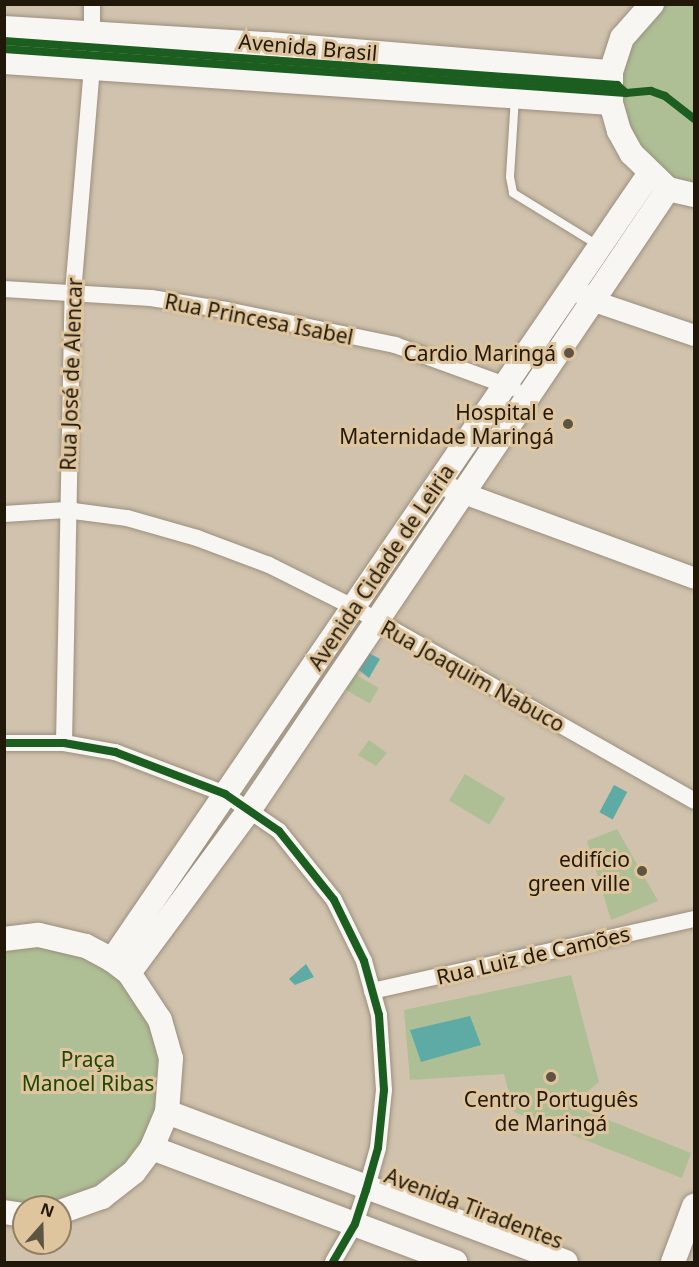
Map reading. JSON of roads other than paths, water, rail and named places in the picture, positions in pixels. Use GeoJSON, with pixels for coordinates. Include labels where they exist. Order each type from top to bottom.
{"type":"FeatureCollection","features":[{"type":"Feature","properties":{"kind":"main road"},"geometry":{"type":"LineString","coordinates":[[652,4],[622,38],[611,72],[611,103],[619,131],[650,173],[668,189],[694,195]]}},
{"type":"Feature","properties":{"kind":"main road","name":"Avenida Brasil"},"geometry":{"type":"LineString","coordinates":[[4,28],[90,32],[611,72]]}},
{"type":"Feature","properties":{"kind":"main road","name":"Avenida Brasil"},"geometry":{"type":"LineString","coordinates":[[4,62],[92,65],[611,103]]}},
{"type":"Feature","properties":{"kind":"main road","name":"Avenida Cidade de Leiria"},"geometry":{"type":"LineString","coordinates":[[120,967],[225,794],[650,173]]}},
{"type":"Feature","properties":{"kind":"main road","name":"Avenida Cidade de Leiria"},"geometry":{"type":"LineString","coordinates":[[120,967],[250,809],[668,189]]}},
{"type":"Feature","properties":{"kind":"main road"},"geometry":{"type":"LineString","coordinates":[[4,939],[39,935],[86,946],[120,967],[160,1020],[171,1058],[167,1112],[152,1148],[134,1172],[102,1197],[72,1208]]}},
{"type":"Feature","properties":{"kind":"main road","name":"Avenida Tiradentes"},"geometry":{"type":"LineString","coordinates":[[167,1112],[567,1263]]}},
{"type":"Feature","properties":{"kind":"main road"},"geometry":{"type":"LineString","coordinates":[[152,1148],[455,1263]]}},
{"type":"Feature","properties":{"kind":"main road"},"geometry":{"type":"LineString","coordinates":[[673,1263],[694,1206]]}},
{"type":"Feature","properties":{"kind":"street","name":"Rua José de Alencar"},"geometry":{"type":"LineString","coordinates":[[64,743],[66,510],[73,293],[92,65],[90,32],[92,4]]}},
{"type":"Feature","properties":{"kind":"street"},"geometry":{"type":"LineString","coordinates":[[572,287],[594,301],[694,335]]}},
{"type":"Feature","properties":{"kind":"street","name":"Rua Princesa Isabel"},"geometry":{"type":"LineString","coordinates":[[4,290],[151,298],[319,329],[395,345],[507,383]]}},
{"type":"Feature","properties":{"kind":"street"},"geometry":{"type":"LineString","coordinates":[[507,383],[525,398]]}},
{"type":"Feature","properties":{"kind":"street"},"geometry":{"type":"LineString","coordinates":[[438,483],[694,578]]}},
{"type":"Feature","properties":{"kind":"street","name":"Rua Joaquim Nabuco"},"geometry":{"type":"LineString","coordinates":[[4,514],[66,510],[127,518],[197,538],[269,565],[353,607],[694,801]]}},
{"type":"Feature","properties":{"kind":"street"},"geometry":{"type":"LineString","coordinates":[[4,743],[64,743],[124,754],[225,794],[250,809],[303,857],[334,900],[364,961],[372,991],[383,1044],[384,1090],[378,1148],[367,1187],[355,1224],[333,1263]]}},
{"type":"Feature","properties":{"kind":"street","name":"Rua Luiz de Camões"},"geometry":{"type":"LineString","coordinates":[[372,991],[694,919]]}},
{"type":"Feature","properties":{"kind":"lane"},"geometry":{"type":"LineString","coordinates":[[515,97],[510,177],[513,193],[600,246]]}},
{"type":"Feature","properties":{"kind":"water"},"geometry":{"type":"Polygon","coordinates":[[[367,652],[380,659],[369,678],[355,667],[367,652]]]}},
{"type":"Feature","properties":{"kind":"water"},"geometry":{"type":"Polygon","coordinates":[[[614,785],[627,792],[613,819],[599,812],[614,785]]]}},
{"type":"Feature","properties":{"kind":"water"},"geometry":{"type":"Polygon","coordinates":[[[306,964],[314,977],[295,985],[289,979],[306,964]]]}},
{"type":"Feature","properties":{"kind":"water"},"geometry":{"type":"Polygon","coordinates":[[[470,1016],[481,1045],[421,1062],[410,1030],[470,1016]]]}},
{"type":"Feature","properties":{"kind":"place","name":"Cardio Maringá"},"geometry":{"type":"Point","coordinates":[569,353]}},
{"type":"Feature","properties":{"kind":"place","name":"Hospital e Maternidade Maringá"},"geometry":{"type":"Point","coordinates":[568,424]}},
{"type":"Feature","properties":{"kind":"place","name":"edifício green ville"},"geometry":{"type":"Point","coordinates":[642,871]}},
{"type":"Feature","properties":{"kind":"place","name":"Centro Português de Maringá"},"geometry":{"type":"Point","coordinates":[551,1077]}},
{"type":"Feature","properties":{"kind":"park label","name":"Praça Manoel Ribas"},"geometry":{"type":"Point","coordinates":[88,1071]}}]}
